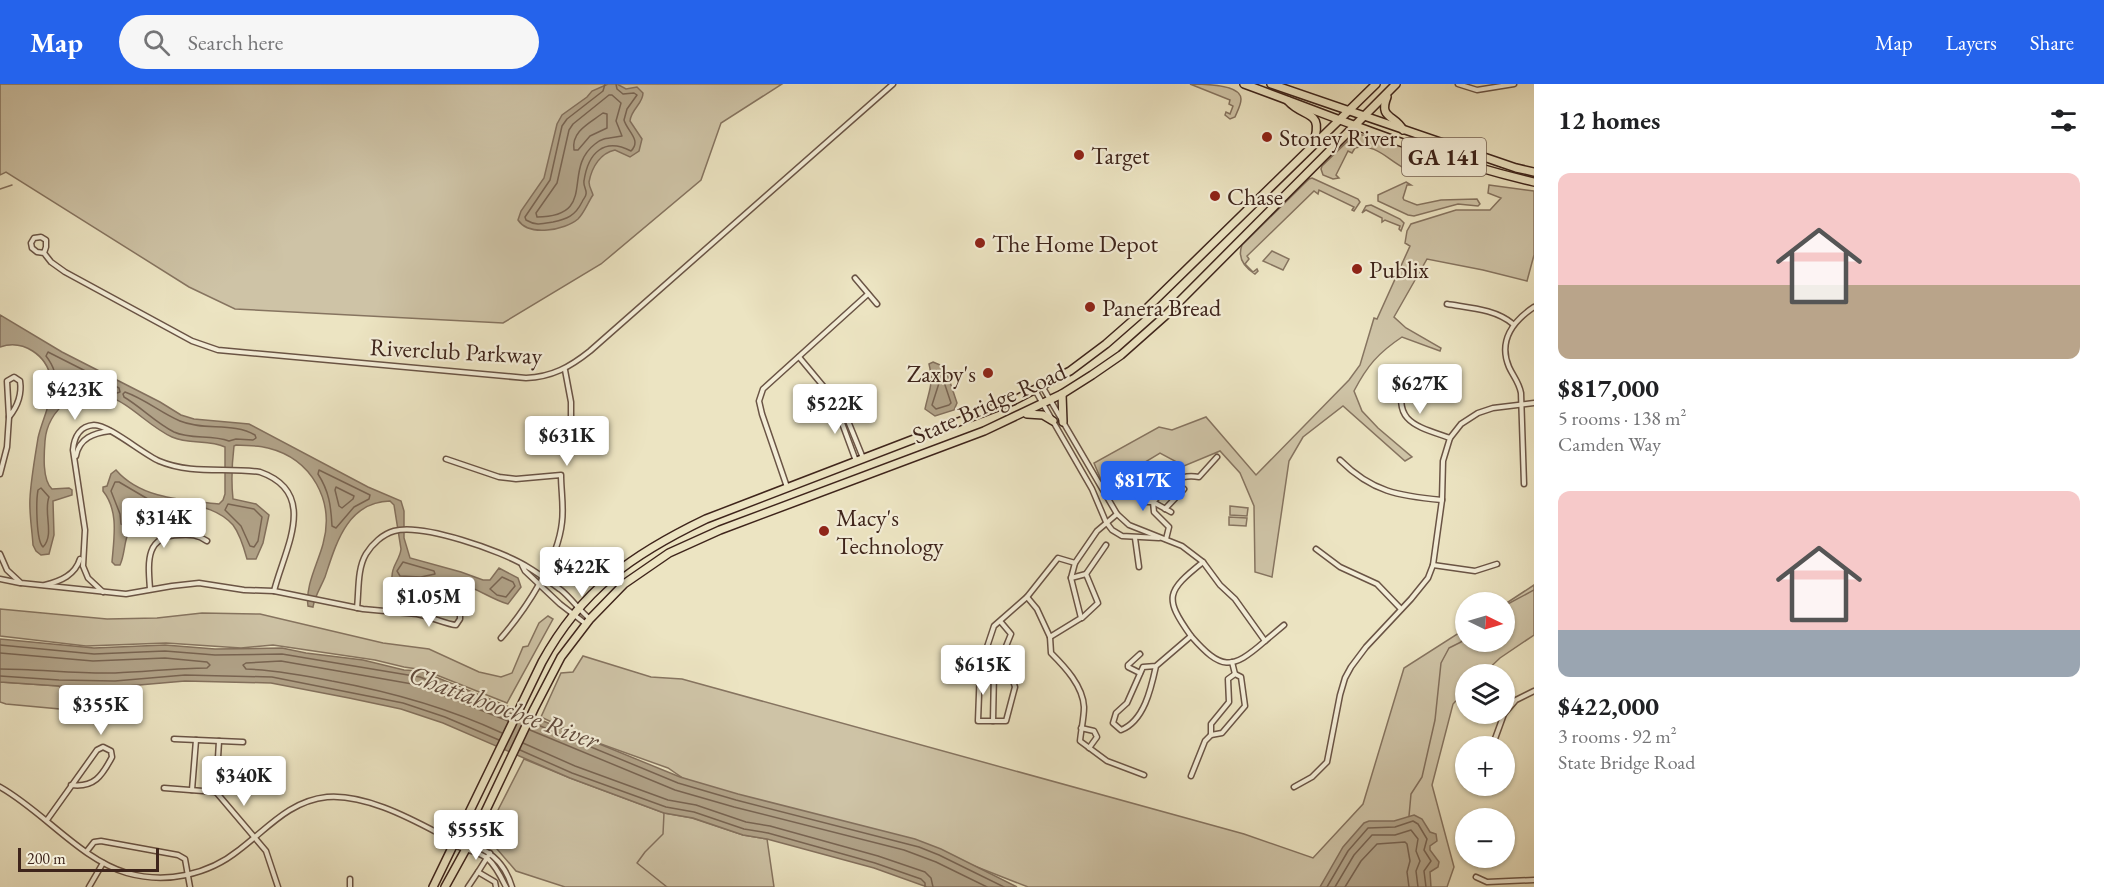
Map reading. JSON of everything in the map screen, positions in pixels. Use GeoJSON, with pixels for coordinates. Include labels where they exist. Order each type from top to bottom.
{"type":"FeatureCollection","features":[{"type":"Feature","properties":{"kind":"highway","name":"GA 141"},"geometry":{"type":"LineString","coordinates":[[1244,84],[1355,126],[1484,170],[1534,182]]}},
{"type":"Feature","properties":{"kind":"highway","name":"GA 141"},"geometry":{"type":"LineString","coordinates":[[1271,84],[1516,168],[1534,172]]}},
{"type":"Feature","properties":{"kind":"highway","name":"State Bridge Road"},"geometry":{"type":"LineString","coordinates":[[433,887],[556,635],[598,586],[631,560],[667,538],[706,519],[1013,401],[1070,371],[1106,344],[1146,309],[1376,84]]}},
{"type":"Feature","properties":{"kind":"highway","name":"State Bridge Road"},"geometry":{"type":"LineString","coordinates":[[445,887],[508,767],[561,657],[588,621],[624,584],[669,553],[720,530],[974,435],[1062,394],[1092,375],[1121,354],[1165,316],[1396,84]]}},
{"type":"Feature","properties":{"kind":"highway"},"geometry":{"type":"LineString","coordinates":[[1388,93],[1384,103],[1385,110],[1390,118],[1400,123],[1403,130]]}},
{"type":"Feature","properties":{"kind":"highway"},"geometry":{"type":"LineString","coordinates":[[1287,100],[1294,107],[1310,114],[1315,120],[1317,132],[1312,146]]}},
{"type":"Feature","properties":{"kind":"highway"},"geometry":{"type":"LineString","coordinates":[[1062,394],[1063,422]]}},
{"type":"Feature","properties":{"kind":"highway"},"geometry":{"type":"LineString","coordinates":[[1022,414],[1038,414],[1053,421]]}},
{"type":"Feature","properties":{"kind":"street","name":"Riverclub Parkway"},"geometry":{"type":"LineString","coordinates":[[44,253],[46,240],[40,237],[34,238],[31,243],[32,248],[44,253],[51,262],[65,272],[192,340],[218,350],[526,378],[546,376],[565,370],[599,344],[893,84]]}},
{"type":"Feature","properties":{"kind":"street"},"geometry":{"type":"LineString","coordinates":[[1458,84],[1477,90],[1514,84]]}},
{"type":"Feature","properties":{"kind":"street"},"geometry":{"type":"LineString","coordinates":[[855,278],[877,304]]}},
{"type":"Feature","properties":{"kind":"street"},"geometry":{"type":"LineString","coordinates":[[788,488],[762,414],[759,400],[763,389],[868,294]]}},
{"type":"Feature","properties":{"kind":"street"},"geometry":{"type":"LineString","coordinates":[[1447,304],[1494,313],[1513,324]]}},
{"type":"Feature","properties":{"kind":"street"},"geometry":{"type":"LineString","coordinates":[[1524,484],[1519,385],[1509,366],[1506,353],[1507,338],[1513,324],[1534,307]]}},
{"type":"Feature","properties":{"kind":"street"},"geometry":{"type":"LineString","coordinates":[[799,357],[834,399],[848,421],[858,447],[860,460]]}},
{"type":"Feature","properties":{"kind":"street"},"geometry":{"type":"LineString","coordinates":[[565,370],[571,402],[571,435]]}},
{"type":"Feature","properties":{"kind":"street"},"geometry":{"type":"LineString","coordinates":[[0,474],[8,441],[7,381],[14,377],[20,381],[21,388],[16,405],[9,417]]}},
{"type":"Feature","properties":{"kind":"street"},"geometry":{"type":"LineString","coordinates":[[1405,379],[1400,400],[1406,417],[1417,427],[1450,438]]}},
{"type":"Feature","properties":{"kind":"street"},"geometry":{"type":"LineString","coordinates":[[1039,388],[1053,421],[1092,489],[1112,530],[1122,536],[1166,539]]}},
{"type":"Feature","properties":{"kind":"street"},"geometry":{"type":"LineString","coordinates":[[1046,402],[1063,422],[1117,514],[1129,525],[1182,546],[1203,562],[1220,585],[1235,599],[1265,641]]}},
{"type":"Feature","properties":{"kind":"street"},"geometry":{"type":"LineString","coordinates":[[1294,787],[1312,777],[1327,762],[1345,678],[1357,659],[1412,599],[1428,578],[1433,565],[1442,500],[1443,461],[1450,438],[1461,424],[1478,412],[1534,403]]}},
{"type":"Feature","properties":{"kind":"street"},"geometry":{"type":"LineString","coordinates":[[843,416],[842,423],[852,452],[860,460]]}},
{"type":"Feature","properties":{"kind":"street"},"geometry":{"type":"LineString","coordinates":[[104,593],[88,578],[83,566],[85,530],[73,445],[80,431],[94,425],[103,426],[142,452],[172,466],[188,469],[252,471],[268,476],[284,487],[294,507],[295,520],[274,591]]}},
{"type":"Feature","properties":{"kind":"street"},"geometry":{"type":"LineString","coordinates":[[75,460],[79,447],[87,438],[97,433],[111,431]]}},
{"type":"Feature","properties":{"kind":"street"},"geometry":{"type":"LineString","coordinates":[[1153,502],[1176,479],[1186,475],[1199,477],[1217,457]]}},
{"type":"Feature","properties":{"kind":"street"},"geometry":{"type":"LineString","coordinates":[[446,459],[500,477],[516,479],[561,475],[563,506],[555,553],[542,577],[501,638]]}},
{"type":"Feature","properties":{"kind":"street"},"geometry":{"type":"LineString","coordinates":[[1340,460],[1361,478],[1384,490],[1405,496],[1442,500]]}},
{"type":"Feature","properties":{"kind":"street"},"geometry":{"type":"LineString","coordinates":[[1132,489],[1145,501],[1153,502],[1171,512]]}},
{"type":"Feature","properties":{"kind":"street"},"geometry":{"type":"LineString","coordinates":[[1165,509],[1184,489]]}},
{"type":"Feature","properties":{"kind":"street"},"geometry":{"type":"LineString","coordinates":[[1153,502],[1154,512],[1169,527],[1166,539]]}},
{"type":"Feature","properties":{"kind":"street"},"geometry":{"type":"LineString","coordinates":[[1081,618],[1071,578],[1075,563],[1097,531],[1117,514]]}},
{"type":"Feature","properties":{"kind":"street"},"geometry":{"type":"LineString","coordinates":[[357,608],[360,570],[366,554],[386,534],[396,530],[408,530],[446,536],[506,556],[561,590],[576,612]]}},
{"type":"Feature","properties":{"kind":"street"},"geometry":{"type":"LineString","coordinates":[[150,589],[151,554],[159,539],[166,535],[192,534],[207,541]]}},
{"type":"Feature","properties":{"kind":"street"},"geometry":{"type":"LineString","coordinates":[[1135,538],[1139,567]]}},
{"type":"Feature","properties":{"kind":"street"},"geometry":{"type":"LineString","coordinates":[[1071,578],[1086,574],[1106,545]]}},
{"type":"Feature","properties":{"kind":"street"},"geometry":{"type":"LineString","coordinates":[[39,586],[58,582],[70,574],[79,563],[83,549]]}},
{"type":"Feature","properties":{"kind":"street"},"geometry":{"type":"LineString","coordinates":[[1316,549],[1340,567],[1377,584],[1401,609]]}},
{"type":"Feature","properties":{"kind":"street"},"geometry":{"type":"LineString","coordinates":[[0,554],[7,570],[21,583]]}},
{"type":"Feature","properties":{"kind":"street"},"geometry":{"type":"LineString","coordinates":[[1000,661],[1008,665],[1015,687],[1006,722],[978,720],[980,672],[994,626],[1027,597],[1058,558],[1075,563]]}},
{"type":"Feature","properties":{"kind":"street"},"geometry":{"type":"LineString","coordinates":[[1203,562],[1178,582],[1172,598],[1176,615],[1205,652],[1225,663],[1232,662],[1249,655],[1284,625]]}},
{"type":"Feature","properties":{"kind":"street"},"geometry":{"type":"LineString","coordinates":[[521,564],[525,571],[560,604],[588,621]]}},
{"type":"Feature","properties":{"kind":"street"},"geometry":{"type":"LineString","coordinates":[[1433,565],[1475,571],[1497,564]]}},
{"type":"Feature","properties":{"kind":"street"},"geometry":{"type":"LineString","coordinates":[[1050,637],[1081,618],[1098,603],[1086,574]]}},
{"type":"Feature","properties":{"kind":"street"},"geometry":{"type":"LineString","coordinates":[[0,579],[39,586],[126,594],[199,583],[244,590],[274,591],[357,608],[426,616],[453,626],[460,619],[460,614],[450,607],[440,608],[426,616]]}},
{"type":"Feature","properties":{"kind":"street"},"geometry":{"type":"LineString","coordinates":[[1027,597],[1037,609],[1050,637],[1051,653],[1065,666],[1076,682],[1084,704],[1080,741],[1107,761],[1144,775]]}},
{"type":"Feature","properties":{"kind":"street"},"geometry":{"type":"LineString","coordinates":[[993,721],[994,672],[1011,634],[1000,621]]}},
{"type":"Feature","properties":{"kind":"street"},"geometry":{"type":"LineString","coordinates":[[1156,666],[1143,667],[1127,703],[1116,713],[1113,723],[1121,730],[1132,725],[1140,713],[1156,666],[1191,636]]}},
{"type":"Feature","properties":{"kind":"street"},"geometry":{"type":"LineString","coordinates":[[1140,654],[1128,667],[1140,673]]}},
{"type":"Feature","properties":{"kind":"street"},"geometry":{"type":"LineString","coordinates":[[1191,777],[1205,741],[1211,735],[1222,733],[1245,706],[1241,677],[1235,674],[1232,662]]}},
{"type":"Feature","properties":{"kind":"street"},"geometry":{"type":"LineString","coordinates":[[980,672],[994,672]]}},
{"type":"Feature","properties":{"kind":"street"},"geometry":{"type":"LineString","coordinates":[[1211,735],[1211,724],[1229,702],[1228,679],[1235,674]]}},
{"type":"Feature","properties":{"kind":"street"},"geometry":{"type":"LineString","coordinates":[[1515,701],[1534,691]]}},
{"type":"Feature","properties":{"kind":"street"},"geometry":{"type":"LineString","coordinates":[[1081,728],[1095,731],[1097,737],[1089,748]]}},
{"type":"Feature","properties":{"kind":"street"},"geometry":{"type":"LineString","coordinates":[[174,739],[243,742]]}},
{"type":"Feature","properties":{"kind":"street"},"geometry":{"type":"LineString","coordinates":[[192,790],[196,740]]}},
{"type":"Feature","properties":{"kind":"street"},"geometry":{"type":"LineString","coordinates":[[219,741],[216,792],[269,856],[278,887]]}},
{"type":"Feature","properties":{"kind":"street"},"geometry":{"type":"LineString","coordinates":[[47,820],[71,785],[97,750],[103,747],[111,751],[110,761],[94,782],[81,786],[71,785]]}},
{"type":"Feature","properties":{"kind":"street"},"geometry":{"type":"LineString","coordinates":[[0,787],[103,863],[127,873],[149,877],[176,877],[216,865],[237,852],[274,820],[298,804],[328,797],[364,801],[468,846],[487,858],[506,887]]}},
{"type":"Feature","properties":{"kind":"street"},"geometry":{"type":"LineString","coordinates":[[164,789],[216,792]]}},
{"type":"Feature","properties":{"kind":"street"},"geometry":{"type":"LineString","coordinates":[[438,833],[441,838],[490,853],[508,873],[512,887]]}},
{"type":"Feature","properties":{"kind":"street"},"geometry":{"type":"LineString","coordinates":[[87,851],[94,842],[101,841],[178,855],[185,859],[190,887]]}},
{"type":"Feature","properties":{"kind":"street"},"geometry":{"type":"LineString","coordinates":[[468,887],[490,853]]}},
{"type":"Feature","properties":{"kind":"street"},"geometry":{"type":"LineString","coordinates":[[89,887],[103,863]]}},
{"type":"Feature","properties":{"kind":"street"},"geometry":{"type":"LineString","coordinates":[[478,872],[495,882],[496,887]]}},
{"type":"Feature","properties":{"kind":"street"},"geometry":{"type":"LineString","coordinates":[[1476,877],[1487,882],[1534,879]]}},
{"type":"Feature","properties":{"kind":"street"},"geometry":{"type":"LineString","coordinates":[[350,879],[350,887]]}},
{"type":"Feature","properties":{"kind":"shaded area"},"geometry":{"type":"Polygon","coordinates":[[[0,84],[782,84],[721,123],[701,180],[601,264],[503,323],[235,309],[189,287],[6,172],[0,175],[0,84]]]}},
{"type":"Feature","properties":{"kind":"shaded area"},"geometry":{"type":"Polygon","coordinates":[[[1190,84],[1220,86],[1235,90],[1241,99],[1235,117],[1230,119],[1225,115],[1226,112],[1230,114],[1233,106],[1229,104],[1230,100],[1190,84]]]}},
{"type":"Feature","properties":{"kind":"shaded area"},"geometry":{"type":"Polygon","coordinates":[[[1359,134],[1407,148],[1412,154],[1411,162],[1404,168],[1375,150],[1355,148],[1352,153],[1348,151],[1336,175],[1339,178],[1333,179],[1323,175],[1322,166],[1352,137],[1359,134]]]}},
{"type":"Feature","properties":{"kind":"shaded area"},"geometry":{"type":"Polygon","coordinates":[[[1312,178],[1360,202],[1354,211],[1352,210],[1354,207],[1319,190],[1318,194],[1314,191],[1247,256],[1249,259],[1245,264],[1253,272],[1257,269],[1255,274],[1242,262],[1240,254],[1242,245],[1312,178]]]}},
{"type":"Feature","properties":{"kind":"shaded area"},"geometry":{"type":"Polygon","coordinates":[[[1406,182],[1411,185],[1407,185],[1403,198],[1417,205],[1441,200],[1477,199],[1480,204],[1478,206],[1458,204],[1414,216],[1378,201],[1378,195],[1406,182]]]}},
{"type":"Feature","properties":{"kind":"shaded area"},"geometry":{"type":"Polygon","coordinates":[[[1489,185],[1534,191],[1534,255],[1527,281],[1427,259],[1394,317],[1406,328],[1441,348],[1440,351],[1402,337],[1374,361],[1354,391],[1362,411],[1412,457],[1405,461],[1343,406],[1303,437],[1289,461],[1272,577],[1255,572],[1254,506],[1240,473],[1220,451],[1184,466],[1160,453],[1104,487],[1094,463],[1159,427],[1172,430],[1206,417],[1256,475],[1349,380],[1360,365],[1374,318],[1377,319],[1410,246],[1405,243],[1411,224],[1456,210],[1490,210],[1501,198],[1488,193],[1489,185]]]}},
{"type":"Feature","properties":{"kind":"shaded area"},"geometry":{"type":"Polygon","coordinates":[[[1371,205],[1400,219],[1404,223],[1401,231],[1400,226],[1385,220],[1382,222],[1382,218],[1366,210],[1362,213],[1366,206],[1371,205]]]}},
{"type":"Feature","properties":{"kind":"shaded area"},"geometry":{"type":"Polygon","coordinates":[[[1272,251],[1289,259],[1283,270],[1263,261],[1272,251]]]}},
{"type":"Feature","properties":{"kind":"shaded area"},"geometry":{"type":"Polygon","coordinates":[[[1230,506],[1248,508],[1247,516],[1230,515],[1230,506]]]}},
{"type":"Feature","properties":{"kind":"shaded area"},"geometry":{"type":"Polygon","coordinates":[[[1229,517],[1247,518],[1246,526],[1229,525],[1229,517]]]}},
{"type":"Feature","properties":{"kind":"shaded area"},"geometry":{"type":"Polygon","coordinates":[[[1534,585],[1534,635],[1515,648],[1515,597],[1534,585]]]}},
{"type":"Feature","properties":{"kind":"shaded area"},"geometry":{"type":"Polygon","coordinates":[[[0,609],[107,619],[157,618],[202,613],[260,614],[383,643],[429,649],[479,672],[501,677],[512,673],[523,647],[528,646],[539,623],[548,616],[553,619],[507,703],[424,670],[375,660],[273,645],[241,648],[166,643],[86,646],[0,636],[0,609]]]}},
{"type":"Feature","properties":{"kind":"shaded area"},"geometry":{"type":"Polygon","coordinates":[[[1455,635],[1455,652],[1509,652],[1494,664],[1455,664],[1455,702],[1432,785],[1454,867],[1447,887],[1028,887],[954,858],[703,792],[668,768],[587,739],[541,717],[561,673],[573,672],[583,656],[651,677],[682,679],[1244,834],[1313,858],[1363,804],[1404,668],[1455,635]]]}},
{"type":"Feature","properties":{"kind":"shaded area"},"geometry":{"type":"Polygon","coordinates":[[[0,682],[59,686],[82,711],[0,702],[0,682]]]}},
{"type":"Feature","properties":{"kind":"shaded area"},"geometry":{"type":"Polygon","coordinates":[[[524,759],[664,813],[692,818],[743,835],[767,839],[774,887],[565,887],[516,871],[491,842],[495,816],[524,759]]]}},
{"type":"Feature","properties":{"kind":"water"},"geometry":{"type":"Polygon","coordinates":[[[608,84],[617,84],[626,89],[637,87],[643,93],[630,121],[642,139],[639,151],[630,157],[615,150],[601,157],[592,171],[589,182],[593,195],[578,219],[556,229],[530,229],[518,220],[521,211],[544,178],[557,124],[562,115],[592,91],[608,84]]]}},
{"type":"Feature","properties":{"kind":"water"},"geometry":{"type":"Polygon","coordinates":[[[0,315],[62,352],[181,415],[194,419],[249,424],[368,487],[401,501],[404,511],[404,538],[410,558],[483,580],[490,580],[499,568],[518,578],[521,587],[508,604],[456,583],[399,582],[392,578],[401,549],[394,505],[390,501],[375,503],[353,517],[339,539],[313,607],[308,606],[308,591],[326,528],[326,512],[322,498],[317,484],[297,462],[260,446],[234,446],[232,465],[233,499],[256,504],[269,515],[263,543],[256,559],[247,559],[233,525],[223,516],[197,506],[183,505],[168,506],[143,517],[130,530],[120,565],[115,565],[112,562],[113,516],[103,491],[111,474],[116,470],[138,487],[163,496],[219,504],[225,494],[225,447],[172,437],[123,403],[97,394],[82,395],[67,402],[51,419],[47,430],[44,460],[47,480],[52,489],[69,488],[72,490],[72,495],[53,501],[54,535],[49,554],[41,555],[33,545],[30,498],[38,438],[49,401],[51,379],[45,363],[33,351],[17,345],[0,347],[0,315]]]}},
{"type":"Feature","properties":{"kind":"water"},"geometry":{"type":"Polygon","coordinates":[[[933,362],[945,367],[957,403],[954,410],[935,416],[925,409],[931,382],[929,364],[933,362]]]}},
{"type":"Feature","properties":{"kind":"water","name":"Chattahoochee River"},"geometry":{"type":"Polygon","coordinates":[[[0,639],[94,648],[165,645],[215,649],[282,648],[421,671],[680,777],[915,839],[941,849],[1017,887],[927,887],[874,868],[767,839],[743,835],[693,818],[664,813],[570,778],[443,723],[401,709],[349,698],[271,683],[185,681],[116,687],[0,682],[0,639]]]}},
{"type":"Feature","properties":{"kind":"water"},"geometry":{"type":"Polygon","coordinates":[[[1414,815],[1422,819],[1430,832],[1436,834],[1437,841],[1430,846],[1430,850],[1439,862],[1438,867],[1430,872],[1431,887],[1320,887],[1343,847],[1364,823],[1394,821],[1414,815]]]}},
{"type":"Feature","properties":{"kind":"waterway"},"geometry":{"type":"LineString","coordinates":[[0,189],[12,185]]}},
{"type":"Feature","properties":{"kind":"waterway"},"geometry":{"type":"LineString","coordinates":[[1515,600],[1534,590]]}},
{"type":"Feature","properties":{"kind":"waterway"},"geometry":{"type":"LineString","coordinates":[[1409,816],[1411,794],[1422,777],[1435,720],[1441,663],[1449,648],[1455,645]]}},
{"type":"Feature","properties":{"kind":"waterway"},"geometry":{"type":"LineString","coordinates":[[664,813],[663,834],[637,863],[667,887]]}},
{"type":"Feature","properties":{"kind":"place","name":"Stoney River"},"geometry":{"type":"Point","coordinates":[1267,137]}},
{"type":"Feature","properties":{"kind":"place","name":"Target"},"geometry":{"type":"Point","coordinates":[1079,155]}},
{"type":"Feature","properties":{"kind":"place","name":"Chase"},"geometry":{"type":"Point","coordinates":[1215,196]}},
{"type":"Feature","properties":{"kind":"place","name":"The Home Depot"},"geometry":{"type":"Point","coordinates":[980,243]}},
{"type":"Feature","properties":{"kind":"place","name":"Publix"},"geometry":{"type":"Point","coordinates":[1357,269]}},
{"type":"Feature","properties":{"kind":"place","name":"Panera Bread"},"geometry":{"type":"Point","coordinates":[1090,307]}},
{"type":"Feature","properties":{"kind":"place","name":"Zaxby's"},"geometry":{"type":"Point","coordinates":[988,373]}},
{"type":"Feature","properties":{"kind":"place","name":"Macy's Technology"},"geometry":{"type":"Point","coordinates":[824,531]}}]}
